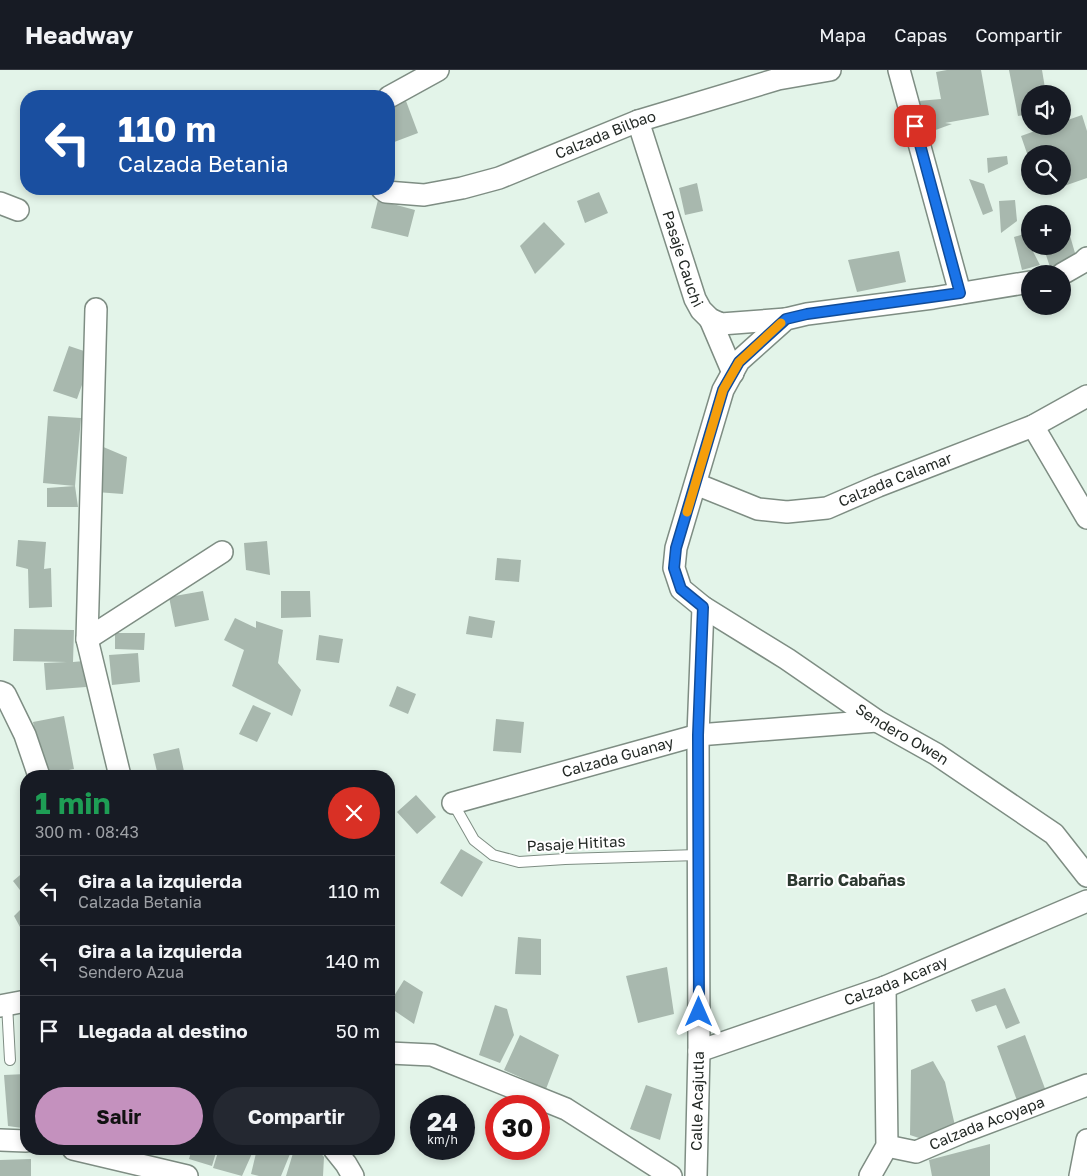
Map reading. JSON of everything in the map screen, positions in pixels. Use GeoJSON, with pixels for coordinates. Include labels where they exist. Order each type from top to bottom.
{"type":"FeatureCollection","features":[{"type":"Feature","properties":{"kind":"street"},"geometry":{"type":"LineString","coordinates":[[395,93],[438,70]]}},
{"type":"Feature","properties":{"kind":"street","name":"Calzada Bilbao"},"geometry":{"type":"LineString","coordinates":[[395,193],[424,195],[462,188],[499,178],[638,121],[778,79],[830,70]]}},
{"type":"Feature","properties":{"kind":"street"},"geometry":{"type":"LineString","coordinates":[[899,70],[960,293]]}},
{"type":"Feature","properties":{"kind":"street","name":"Pasaje Cauchi"},"geometry":{"type":"LineString","coordinates":[[638,121],[695,299],[701,310],[710,319],[721,324],[786,319],[807,314],[1021,283]]}},
{"type":"Feature","properties":{"kind":"street"},"geometry":{"type":"LineString","coordinates":[[1071,269],[1087,258]]}},
{"type":"Feature","properties":{"kind":"street"},"geometry":{"type":"LineString","coordinates":[[96,309],[87,639],[119,770]]}},
{"type":"Feature","properties":{"kind":"street"},"geometry":{"type":"LineString","coordinates":[[710,319],[733,373]]}},
{"type":"Feature","properties":{"kind":"street","name":"Sendero Owen"},"geometry":{"type":"LineString","coordinates":[[786,319],[739,362],[723,390],[676,548],[674,568],[681,589],[703,607],[787,659],[876,721],[936,754],[1054,834],[1087,876]]}},
{"type":"Feature","properties":{"kind":"street","name":"Calzada Calamar"},"geometry":{"type":"LineString","coordinates":[[696,484],[758,509],[787,512],[827,508],[878,486],[1033,426],[1087,396]]}},
{"type":"Feature","properties":{"kind":"street"},"geometry":{"type":"LineString","coordinates":[[1033,426],[1087,518]]}},
{"type":"Feature","properties":{"kind":"street"},"geometry":{"type":"LineString","coordinates":[[87,639],[222,552]]}},
{"type":"Feature","properties":{"kind":"street","name":"Calle Acajutla"},"geometry":{"type":"LineString","coordinates":[[696,1176],[699,1051],[698,735],[703,607]]}},
{"type":"Feature","properties":{"kind":"street"},"geometry":{"type":"LineString","coordinates":[[0,692],[5,694],[25,735],[37,770]]}},
{"type":"Feature","properties":{"kind":"street","name":"Calzada Guanay"},"geometry":{"type":"LineString","coordinates":[[453,803],[698,735],[876,721]]}},
{"type":"Feature","properties":{"kind":"street","name":"Calzada Acaray"},"geometry":{"type":"LineString","coordinates":[[699,1051],[885,986],[1087,901]]}},
{"type":"Feature","properties":{"kind":"street"},"geometry":{"type":"LineString","coordinates":[[870,1176],[887,1146],[885,986]]}},
{"type":"Feature","properties":{"kind":"street"},"geometry":{"type":"LineString","coordinates":[[395,1052],[432,1055],[566,1109],[670,1176]]}},
{"type":"Feature","properties":{"kind":"street","name":"Calzada Acoyapa"},"geometry":{"type":"LineString","coordinates":[[887,1146],[916,1152],[1087,1085]]}},
{"type":"Feature","properties":{"kind":"street"},"geometry":{"type":"LineString","coordinates":[[0,1140],[20,1141]]}},
{"type":"Feature","properties":{"kind":"street"},"geometry":{"type":"LineString","coordinates":[[1080,1176],[1087,1140]]}},
{"type":"Feature","properties":{"kind":"street"},"geometry":{"type":"LineString","coordinates":[[98,1155],[187,1176]]}},
{"type":"Feature","properties":{"kind":"street"},"geometry":{"type":"LineString","coordinates":[[339,1155],[353,1176]]}},
{"type":"Feature","properties":{"kind":"lane","name":"Pasaje Hititas"},"geometry":{"type":"LineString","coordinates":[[453,803],[474,840],[493,855],[519,862],[698,855]]}},
{"type":"Feature","properties":{"kind":"lane"},"geometry":{"type":"LineString","coordinates":[[10,1060],[11,1004]]}},
{"type":"Feature","properties":{"kind":"building"},"geometry":{"type":"Polygon","coordinates":[[[947,70],[981,70],[989,115],[945,123],[952,124],[930,132],[918,101],[941,99],[936,72],[947,70]]]}},
{"type":"Feature","properties":{"kind":"building"},"geometry":{"type":"Polygon","coordinates":[[[1009,70],[1042,70],[1044,85],[1021,85],[1021,116],[1018,116],[1009,70]]]}},
{"type":"Feature","properties":{"kind":"building"},"geometry":{"type":"Polygon","coordinates":[[[406,101],[418,133],[395,142],[395,105],[406,101]]]}},
{"type":"Feature","properties":{"kind":"building"},"geometry":{"type":"Polygon","coordinates":[[[1082,115],[1087,131],[1087,178],[1071,184],[1071,145],[1024,145],[1021,136],[1071,135],[1071,119],[1082,115]]]}},
{"type":"Feature","properties":{"kind":"building"},"geometry":{"type":"Polygon","coordinates":[[[1007,156],[1008,164],[988,173],[987,158],[1007,156]]]}},
{"type":"Feature","properties":{"kind":"building"},"geometry":{"type":"Polygon","coordinates":[[[969,179],[984,184],[993,211],[983,215],[969,179]]]}},
{"type":"Feature","properties":{"kind":"building"},"geometry":{"type":"Polygon","coordinates":[[[697,183],[703,211],[685,215],[679,188],[697,183]]]}},
{"type":"Feature","properties":{"kind":"building"},"geometry":{"type":"Polygon","coordinates":[[[599,192],[608,213],[585,223],[577,201],[599,192]]]}},
{"type":"Feature","properties":{"kind":"building"},"geometry":{"type":"Polygon","coordinates":[[[378,200],[415,210],[408,237],[371,228],[378,200]]]}},
{"type":"Feature","properties":{"kind":"building"},"geometry":{"type":"Polygon","coordinates":[[[1015,200],[1017,221],[1001,233],[999,201],[1015,200]]]}},
{"type":"Feature","properties":{"kind":"building"},"geometry":{"type":"Polygon","coordinates":[[[544,222],[565,244],[535,274],[520,246],[544,222]]]}},
{"type":"Feature","properties":{"kind":"building"},"geometry":{"type":"Polygon","coordinates":[[[1021,235],[1021,255],[1035,255],[1040,265],[1021,266],[1014,237],[1021,235]]]}},
{"type":"Feature","properties":{"kind":"building"},"geometry":{"type":"Polygon","coordinates":[[[1071,239],[1075,253],[1058,265],[1049,265],[1046,255],[1071,255],[1071,239]]]}},
{"type":"Feature","properties":{"kind":"building"},"geometry":{"type":"Polygon","coordinates":[[[899,251],[906,282],[857,292],[848,260],[899,251]]]}},
{"type":"Feature","properties":{"kind":"building"},"geometry":{"type":"Polygon","coordinates":[[[69,346],[93,354],[77,399],[53,391],[69,346]]]}},
{"type":"Feature","properties":{"kind":"building"},"geometry":{"type":"Polygon","coordinates":[[[48,416],[81,418],[75,486],[43,483],[48,416]]]}},
{"type":"Feature","properties":{"kind":"building"},"geometry":{"type":"Polygon","coordinates":[[[101,446],[127,457],[123,494],[96,492],[101,446]]]}},
{"type":"Feature","properties":{"kind":"building"},"geometry":{"type":"Polygon","coordinates":[[[75,486],[78,507],[47,507],[47,488],[75,486]]]}},
{"type":"Feature","properties":{"kind":"building"},"geometry":{"type":"Polygon","coordinates":[[[18,540],[46,542],[44,569],[51,568],[52,607],[29,608],[28,569],[16,566],[18,540]]]}},
{"type":"Feature","properties":{"kind":"building"},"geometry":{"type":"Polygon","coordinates":[[[267,541],[270,575],[246,570],[244,543],[267,541]]]}},
{"type":"Feature","properties":{"kind":"building"},"geometry":{"type":"Polygon","coordinates":[[[497,558],[521,560],[519,582],[495,580],[497,558]]]}},
{"type":"Feature","properties":{"kind":"building"},"geometry":{"type":"Polygon","coordinates":[[[203,591],[209,620],[175,627],[169,597],[203,591]]]}},
{"type":"Feature","properties":{"kind":"building"},"geometry":{"type":"Polygon","coordinates":[[[281,591],[310,591],[311,617],[281,618],[281,591]]]}},
{"type":"Feature","properties":{"kind":"building"},"geometry":{"type":"Polygon","coordinates":[[[469,616],[495,621],[492,638],[466,634],[469,616]]]}},
{"type":"Feature","properties":{"kind":"building"},"geometry":{"type":"Polygon","coordinates":[[[235,618],[256,628],[256,621],[283,630],[278,663],[301,690],[292,716],[232,686],[244,650],[224,640],[235,618]]]}},
{"type":"Feature","properties":{"kind":"building"},"geometry":{"type":"Polygon","coordinates":[[[14,629],[74,630],[73,662],[84,661],[86,687],[46,690],[44,663],[67,662],[13,661],[14,629]]]}},
{"type":"Feature","properties":{"kind":"building"},"geometry":{"type":"Polygon","coordinates":[[[115,633],[145,633],[144,650],[115,649],[115,633]]]}},
{"type":"Feature","properties":{"kind":"building"},"geometry":{"type":"Polygon","coordinates":[[[319,635],[343,639],[339,663],[316,660],[319,635]]]}},
{"type":"Feature","properties":{"kind":"building"},"geometry":{"type":"Polygon","coordinates":[[[138,653],[140,682],[112,685],[109,655],[138,653]]]}},
{"type":"Feature","properties":{"kind":"building"},"geometry":{"type":"Polygon","coordinates":[[[397,686],[416,694],[408,714],[389,706],[397,686]]]}},
{"type":"Feature","properties":{"kind":"building"},"geometry":{"type":"Polygon","coordinates":[[[253,705],[271,713],[257,742],[239,734],[253,705]]]}},
{"type":"Feature","properties":{"kind":"building"},"geometry":{"type":"Polygon","coordinates":[[[64,716],[74,769],[42,770],[33,722],[64,716]]]}},
{"type":"Feature","properties":{"kind":"building"},"geometry":{"type":"Polygon","coordinates":[[[496,719],[524,722],[521,753],[493,751],[496,719]]]}},
{"type":"Feature","properties":{"kind":"building"},"geometry":{"type":"Polygon","coordinates":[[[179,748],[184,770],[157,770],[153,754],[179,748]]]}},
{"type":"Feature","properties":{"kind":"building"},"geometry":{"type":"Polygon","coordinates":[[[416,795],[436,817],[417,834],[397,812],[416,795]]]}},
{"type":"Feature","properties":{"kind":"building"},"geometry":{"type":"Polygon","coordinates":[[[461,849],[483,862],[462,897],[440,883],[461,849]]]}},
{"type":"Feature","properties":{"kind":"building"},"geometry":{"type":"Polygon","coordinates":[[[20,875],[20,890],[13,881],[20,875]]]}},
{"type":"Feature","properties":{"kind":"building"},"geometry":{"type":"Polygon","coordinates":[[[20,910],[20,927],[14,916],[20,910]]]}},
{"type":"Feature","properties":{"kind":"building"},"geometry":{"type":"Polygon","coordinates":[[[518,937],[541,939],[541,975],[515,974],[518,937]]]}},
{"type":"Feature","properties":{"kind":"building"},"geometry":{"type":"Polygon","coordinates":[[[667,967],[674,1014],[638,1023],[626,976],[667,967]]]}},
{"type":"Feature","properties":{"kind":"building"},"geometry":{"type":"Polygon","coordinates":[[[404,980],[423,992],[414,1024],[395,1011],[395,994],[404,980]]]}},
{"type":"Feature","properties":{"kind":"building"},"geometry":{"type":"Polygon","coordinates":[[[1005,988],[1020,1023],[1006,1029],[996,1005],[976,1012],[971,1000],[1005,988]]]}},
{"type":"Feature","properties":{"kind":"building"},"geometry":{"type":"Polygon","coordinates":[[[495,1005],[507,1009],[514,1035],[500,1063],[479,1055],[495,1005]]]}},
{"type":"Feature","properties":{"kind":"building"},"geometry":{"type":"Polygon","coordinates":[[[520,1035],[559,1055],[546,1089],[504,1070],[520,1035]]]}},
{"type":"Feature","properties":{"kind":"building"},"geometry":{"type":"Polygon","coordinates":[[[1025,1035],[1047,1094],[1019,1106],[997,1046],[1025,1035]]]}},
{"type":"Feature","properties":{"kind":"building"},"geometry":{"type":"Polygon","coordinates":[[[933,1061],[945,1082],[956,1130],[922,1139],[910,1135],[911,1070],[933,1061]]]}},
{"type":"Feature","properties":{"kind":"building"},"geometry":{"type":"Polygon","coordinates":[[[20,1074],[20,1128],[8,1126],[4,1075],[20,1074]]]}},
{"type":"Feature","properties":{"kind":"building"},"geometry":{"type":"Polygon","coordinates":[[[646,1085],[672,1094],[660,1140],[630,1129],[646,1085]]]}},
{"type":"Feature","properties":{"kind":"building"},"geometry":{"type":"Polygon","coordinates":[[[990,1144],[990,1176],[932,1176],[929,1160],[990,1144]]]}},
{"type":"Feature","properties":{"kind":"building"},"geometry":{"type":"Polygon","coordinates":[[[190,1155],[215,1155],[212,1166],[189,1159],[190,1155]]]}},
{"type":"Feature","properties":{"kind":"building"},"geometry":{"type":"Polygon","coordinates":[[[217,1155],[251,1155],[242,1176],[213,1168],[217,1155]]]}},
{"type":"Feature","properties":{"kind":"building"},"geometry":{"type":"Polygon","coordinates":[[[256,1155],[290,1155],[281,1176],[251,1174],[256,1155]]]}},
{"type":"Feature","properties":{"kind":"building"},"geometry":{"type":"Polygon","coordinates":[[[292,1155],[322,1155],[324,1157],[323,1176],[286,1176],[292,1155]]]}},
{"type":"Feature","properties":{"kind":"building"},"geometry":{"type":"Polygon","coordinates":[[[31,1159],[31,1176],[0,1176],[0,1160],[31,1159]]]}},
{"type":"Feature","properties":{"kind":"slow traffic"},"geometry":{"type":"LineString","coordinates":[[687,512],[723,390],[739,362],[781,323]]}},
{"type":"Feature","properties":{"kind":"district","name":"Barrio Cabañas"},"geometry":{"type":"Point","coordinates":[846,880]}},
{"type":"Feature","properties":{"kind":"route"},"geometry":{"type":"LineString","coordinates":[[699,1012],[698,735],[703,607],[681,589],[674,568],[676,548],[723,390],[739,362],[786,319],[807,314],[960,293],[915,126]]}}]}
